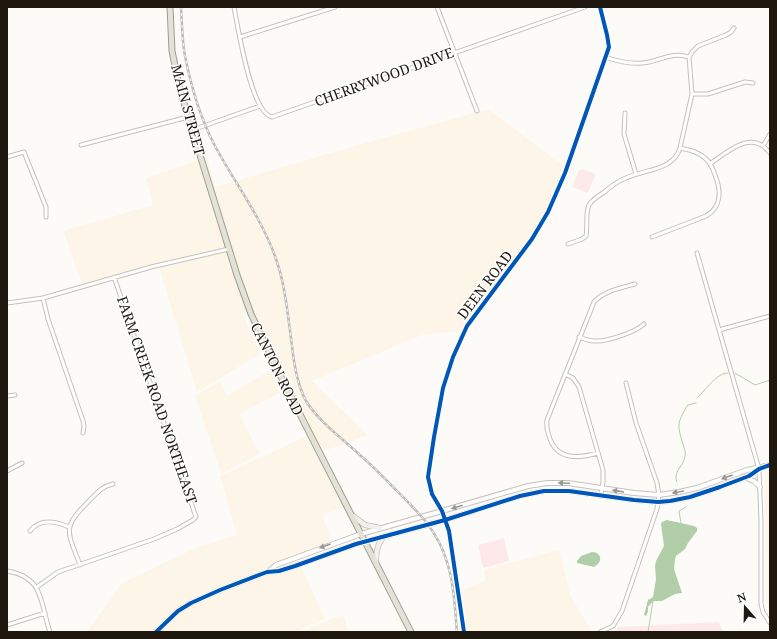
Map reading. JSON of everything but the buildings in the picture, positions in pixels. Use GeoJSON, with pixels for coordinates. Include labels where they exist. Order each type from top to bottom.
{"type":"FeatureCollection","features":[{"type":"Feature","properties":{"kind":"main road","name":"MAIN STREET"},"geometry":{"type":"LineString","coordinates":[[170,7],[171,34],[175,67],[180,90],[210,187]]}},
{"type":"Feature","properties":{"kind":"main road","name":"CANTON ROAD"},"geometry":{"type":"LineString","coordinates":[[210,187],[245,298],[258,330],[298,412],[411,632]]}},
{"type":"Feature","properties":{"kind":"main road"},"geometry":{"type":"LineString","coordinates":[[352,516],[365,524],[380,528]]}},
{"type":"Feature","properties":{"kind":"main road"},"geometry":{"type":"LineString","coordinates":[[376,564],[378,548],[381,540],[385,536]]}},
{"type":"Feature","properties":{"kind":"street"},"geometry":{"type":"LineString","coordinates":[[192,129],[260,106],[251,85],[234,7]]}},
{"type":"Feature","properties":{"kind":"street"},"geometry":{"type":"LineString","coordinates":[[240,37],[335,7]]}},
{"type":"Feature","properties":{"kind":"street"},"geometry":{"type":"LineString","coordinates":[[437,7],[477,111]]}},
{"type":"Feature","properties":{"kind":"street","name":"CHERRYWOOD DRIVE"},"geometry":{"type":"LineString","coordinates":[[260,106],[270,117],[278,115],[585,7]]}},
{"type":"Feature","properties":{"kind":"street","name":"DEEN ROAD"},"geometry":{"type":"LineString","coordinates":[[464,632],[449,531],[442,511],[432,494],[429,484],[429,466],[443,388],[453,357],[467,326],[532,239],[548,213],[565,173],[606,57],[609,44],[600,7]]}},
{"type":"Feature","properties":{"kind":"street"},"geometry":{"type":"LineString","coordinates":[[568,244],[586,236],[588,230],[588,210],[594,199],[616,183],[636,174],[668,164],[677,156],[692,94],[688,57],[697,47],[726,36],[734,28]]}},
{"type":"Feature","properties":{"kind":"street"},"geometry":{"type":"LineString","coordinates":[[606,57],[636,63],[648,62],[674,55],[688,57]]}},
{"type":"Feature","properties":{"kind":"street"},"geometry":{"type":"LineString","coordinates":[[692,94],[708,94],[745,82],[753,83]]}},
{"type":"Feature","properties":{"kind":"street"},"geometry":{"type":"LineString","coordinates":[[625,113],[624,134],[636,174]]}},
{"type":"Feature","properties":{"kind":"street"},"geometry":{"type":"LineString","coordinates":[[81,145],[188,117]]}},
{"type":"Feature","properties":{"kind":"street"},"geometry":{"type":"LineString","coordinates":[[763,146],[770,134]]}},
{"type":"Feature","properties":{"kind":"street"},"geometry":{"type":"LineString","coordinates":[[711,163],[742,143],[750,142],[763,146],[770,153]]}},
{"type":"Feature","properties":{"kind":"street"},"geometry":{"type":"LineString","coordinates":[[652,237],[706,216],[718,203],[720,190],[711,163],[700,154],[680,148]]}},
{"type":"Feature","properties":{"kind":"street"},"geometry":{"type":"LineString","coordinates":[[7,158],[24,152],[46,207],[46,217]]}},
{"type":"Feature","properties":{"kind":"street"},"geometry":{"type":"LineString","coordinates":[[7,304],[43,298],[151,266],[229,249]]}},
{"type":"Feature","properties":{"kind":"street"},"geometry":{"type":"LineString","coordinates":[[697,253],[759,468],[762,604],[763,612],[770,623]]}},
{"type":"Feature","properties":{"kind":"street","name":"FARM CREEK ROAD NORTHEAST"},"geometry":{"type":"LineString","coordinates":[[36,587],[58,572],[161,536],[183,526],[196,517],[114,277]]}},
{"type":"Feature","properties":{"kind":"street"},"geometry":{"type":"LineString","coordinates":[[598,453],[582,456],[567,456],[555,450],[550,442],[547,430],[547,420],[591,307],[597,298],[607,292],[634,284]]}},
{"type":"Feature","properties":{"kind":"street"},"geometry":{"type":"LineString","coordinates":[[43,298],[48,319],[83,421],[83,433]]}},
{"type":"Feature","properties":{"kind":"street"},"geometry":{"type":"LineString","coordinates":[[719,330],[770,316]]}},
{"type":"Feature","properties":{"kind":"street"},"geometry":{"type":"LineString","coordinates":[[579,337],[591,341],[602,341],[634,331],[644,324]]}},
{"type":"Feature","properties":{"kind":"street"},"geometry":{"type":"LineString","coordinates":[[565,374],[573,378],[579,387],[603,470],[601,495]]}},
{"type":"Feature","properties":{"kind":"street"},"geometry":{"type":"LineString","coordinates":[[600,632],[613,626],[622,611],[651,526],[659,495],[657,483],[636,423],[626,383]]}},
{"type":"Feature","properties":{"kind":"street"},"geometry":{"type":"LineString","coordinates":[[7,396],[15,395]]}},
{"type":"Feature","properties":{"kind":"street"},"geometry":{"type":"LineString","coordinates":[[7,471],[22,463]]}},
{"type":"Feature","properties":{"kind":"street"},"geometry":{"type":"LineString","coordinates":[[268,572],[276,565],[361,534],[534,484],[568,483],[638,494],[659,495],[697,488],[747,470],[770,465]]}},
{"type":"Feature","properties":{"kind":"street"},"geometry":{"type":"LineString","coordinates":[[156,632],[178,611],[191,602],[268,572],[279,571],[365,542],[535,493],[569,491],[658,502],[690,497],[750,476],[759,468]]}},
{"type":"Feature","properties":{"kind":"street"},"geometry":{"type":"LineString","coordinates":[[744,478],[751,479],[760,488]]}},
{"type":"Feature","properties":{"kind":"street"},"geometry":{"type":"LineString","coordinates":[[80,565],[70,537],[69,527],[78,512],[106,485],[113,484]]}},
{"type":"Feature","properties":{"kind":"street"},"geometry":{"type":"LineString","coordinates":[[30,531],[33,526],[41,522],[55,522],[69,527]]}},
{"type":"Feature","properties":{"kind":"street"},"geometry":{"type":"LineString","coordinates":[[7,571],[20,575],[36,587],[42,598],[50,632]]}},
{"type":"Feature","properties":{"kind":"street"},"geometry":{"type":"LineString","coordinates":[[7,625],[45,612]]}},
{"type":"Feature","properties":{"kind":"shaded area"},"geometry":{"type":"Polygon","coordinates":[[[488,109],[569,170],[533,237],[486,293],[461,331],[422,335],[312,381],[368,435],[321,452],[347,506],[322,515],[334,548],[298,560],[325,619],[293,632],[87,632],[122,583],[198,547],[237,535],[220,476],[310,435],[249,311],[243,314],[260,354],[197,392],[158,264],[144,266],[83,286],[63,231],[153,205],[146,178],[207,157],[215,187],[488,109]]]}},
{"type":"Feature","properties":{"kind":"shaded area"},"geometry":{"type":"Polygon","coordinates":[[[582,169],[595,174],[587,193],[573,187],[579,170],[582,169]]]}},
{"type":"Feature","properties":{"kind":"shaded area"},"geometry":{"type":"Polygon","coordinates":[[[270,370],[280,393],[239,414],[260,454],[221,474],[195,396],[220,381],[227,396],[270,370]]]}},
{"type":"Feature","properties":{"kind":"shaded area"},"geometry":{"type":"Polygon","coordinates":[[[770,472],[770,616],[767,603],[765,477],[766,474],[770,472]]]}},
{"type":"Feature","properties":{"kind":"shaded area"},"geometry":{"type":"Polygon","coordinates":[[[667,520],[694,526],[697,528],[697,531],[685,549],[676,556],[675,559],[674,569],[682,593],[675,594],[662,601],[653,601],[648,607],[646,616],[644,615],[648,600],[653,597],[656,579],[656,561],[664,546],[661,524],[667,520]]]}},
{"type":"Feature","properties":{"kind":"shaded area"},"geometry":{"type":"Polygon","coordinates":[[[504,538],[509,561],[483,568],[478,545],[504,538]]]}},
{"type":"Feature","properties":{"kind":"shaded area"},"geometry":{"type":"Polygon","coordinates":[[[559,550],[570,595],[591,630],[586,632],[468,632],[462,590],[485,581],[484,570],[559,550]]]}},
{"type":"Feature","properties":{"kind":"shaded area"},"geometry":{"type":"Polygon","coordinates":[[[592,552],[597,553],[600,556],[598,564],[594,567],[577,563],[581,556],[592,552]]]}},
{"type":"Feature","properties":{"kind":"shaded area"},"geometry":{"type":"Polygon","coordinates":[[[343,615],[349,632],[303,632],[322,623],[343,615]]]}},
{"type":"Feature","properties":{"kind":"shaded area"},"geometry":{"type":"Polygon","coordinates":[[[719,622],[723,632],[616,632],[618,627],[719,622]]]}},
{"type":"Feature","properties":{"kind":"waterway"},"geometry":{"type":"LineString","coordinates":[[697,398],[715,379],[728,373]]}},
{"type":"Feature","properties":{"kind":"waterway"},"geometry":{"type":"LineString","coordinates":[[735,373],[755,385],[770,380]]}},
{"type":"Feature","properties":{"kind":"waterway"},"geometry":{"type":"LineString","coordinates":[[677,482],[676,475],[684,460],[685,454],[679,424],[688,405],[696,403]]}},
{"type":"Feature","properties":{"kind":"waterway"},"geometry":{"type":"LineString","coordinates":[[681,523],[679,511],[686,507]]}},
{"type":"Feature","properties":{"kind":"waterway"},"geometry":{"type":"LineString","coordinates":[[648,632],[653,601]]}},
{"type":"Feature","properties":{"kind":"railway"},"geometry":{"type":"LineString","coordinates":[[181,7],[185,56],[200,112],[222,159],[264,231],[277,262],[285,293],[295,367],[303,395],[311,409],[378,472],[418,513],[432,530],[443,550],[449,570],[454,597],[457,632]]}},
{"type":"Feature","properties":{"kind":"cycle path"},"geometry":{"type":"LineString","coordinates":[[464,632],[449,531],[442,511],[432,494],[428,477],[443,388],[453,357],[467,326],[532,239],[548,212],[565,173],[609,47],[600,7]]}},
{"type":"Feature","properties":{"kind":"cycle path"},"geometry":{"type":"LineString","coordinates":[[156,632],[178,611],[191,603],[267,572],[279,571],[356,544],[445,520],[520,496],[544,491],[569,491],[634,500],[658,502],[670,501],[690,497],[720,487],[749,476],[759,469],[770,465]]}}]}
